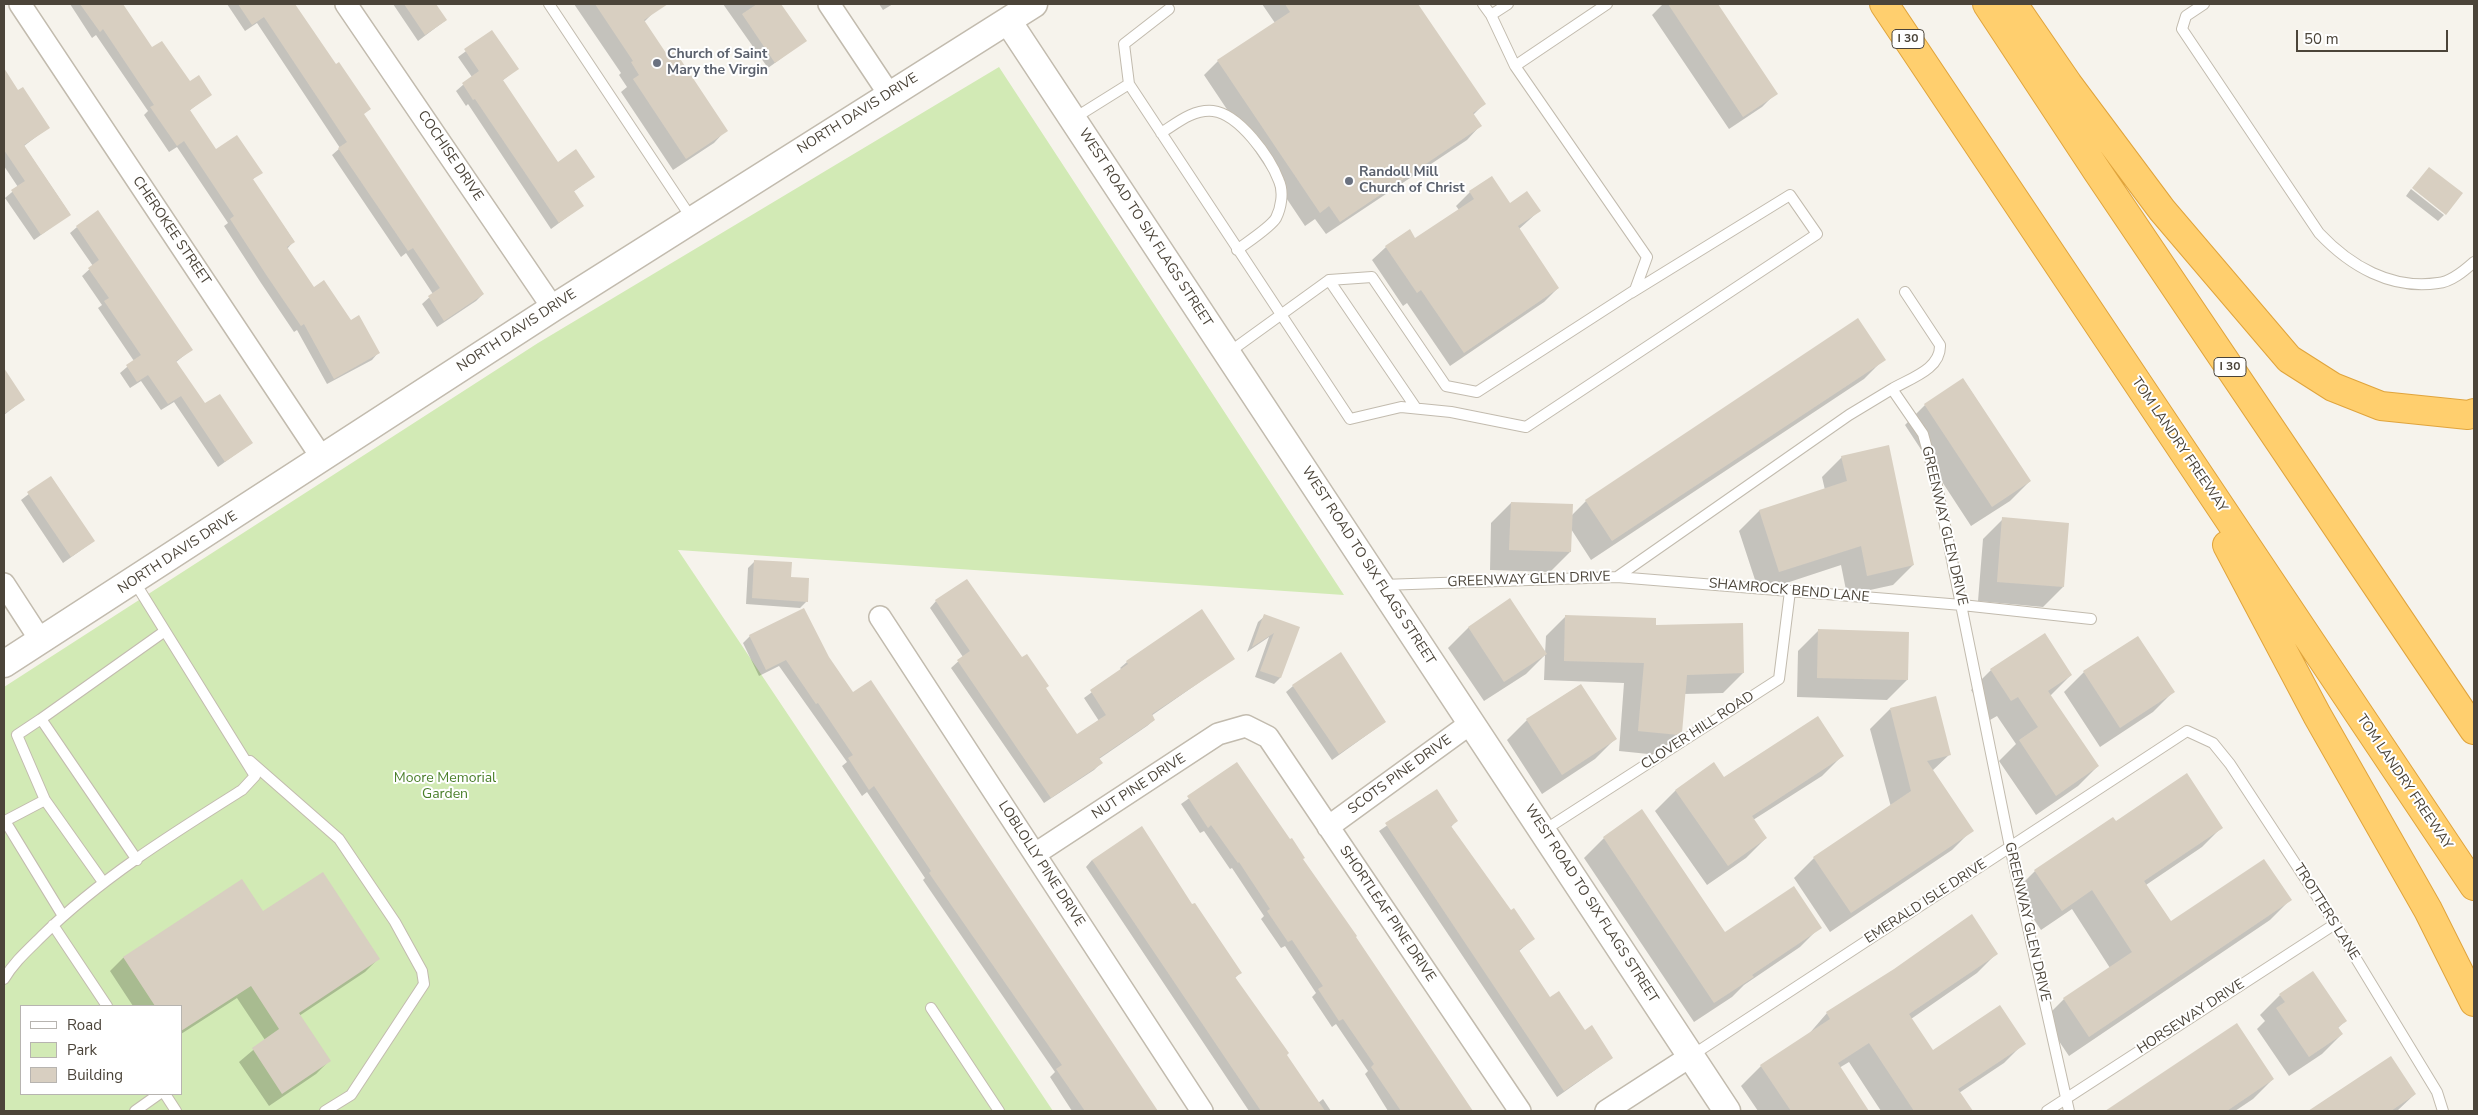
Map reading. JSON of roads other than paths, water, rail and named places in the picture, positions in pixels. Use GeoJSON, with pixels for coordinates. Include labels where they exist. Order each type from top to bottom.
{"type":"FeatureCollection","features":[{"type":"Feature","properties":{"kind":"highway","name":"TOM LANDRY FREEWAY"},"geometry":{"type":"LineString","coordinates":[[1884,4],[2474,886]]}},
{"type":"Feature","properties":{"kind":"highway","name":"I 30"},"geometry":{"type":"LineString","coordinates":[[1988,4],[2097,171],[2474,730]]}},
{"type":"Feature","properties":{"kind":"highway"},"geometry":{"type":"LineString","coordinates":[[2013,4],[2068,84],[2162,210],[2289,359],[2333,387],[2380,406],[2468,415],[2474,413]]}},
{"type":"Feature","properties":{"kind":"highway"},"geometry":{"type":"LineString","coordinates":[[2139,386],[2230,551],[2317,715],[2428,910],[2474,1002]]}},
{"type":"Feature","properties":{"kind":"street","name":"CHEROKEE STREET"},"geometry":{"type":"LineString","coordinates":[[20,4],[322,458]]}},
{"type":"Feature","properties":{"kind":"street","name":"COCHISE DRIVE"},"geometry":{"type":"LineString","coordinates":[[346,4],[553,308]]}},
{"type":"Feature","properties":{"kind":"street"},"geometry":{"type":"LineString","coordinates":[[829,4],[889,94]]}},
{"type":"Feature","properties":{"kind":"street","name":"NORTH DAVIS DRIVE"},"geometry":{"type":"LineString","coordinates":[[4,664],[134,582],[553,308],[1034,4]]}},
{"type":"Feature","properties":{"kind":"street","name":"WEST ROAD TO SIX FLAGS STREET"},"geometry":{"type":"LineString","coordinates":[[1008,21],[1727,1111]]}},
{"type":"Feature","properties":{"kind":"street"},"geometry":{"type":"LineString","coordinates":[[4,584],[41,641]]}},
{"type":"Feature","properties":{"kind":"street","name":"LOBLOLLY PINE DRIVE"},"geometry":{"type":"LineString","coordinates":[[880,617],[1202,1111]]}},
{"type":"Feature","properties":{"kind":"street","name":"SCOTS PINE DRIVE"},"geometry":{"type":"LineString","coordinates":[[1328,827],[1471,723]]}},
{"type":"Feature","properties":{"kind":"street","name":"NUT PINE DRIVE"},"geometry":{"type":"LineString","coordinates":[[1035,854],[1218,734],[1246,726]]}},
{"type":"Feature","properties":{"kind":"street","name":"SHORTLEAF PINE DRIVE"},"geometry":{"type":"LineString","coordinates":[[1246,726],[1268,737],[1520,1111]]}},
{"type":"Feature","properties":{"kind":"street"},"geometry":{"type":"LineString","coordinates":[[1606,1111],[1691,1056]]}},
{"type":"Feature","properties":{"kind":"lane"},"geometry":{"type":"LineString","coordinates":[[549,4],[692,219]]}},
{"type":"Feature","properties":{"kind":"lane"},"geometry":{"type":"LineString","coordinates":[[1483,4],[1491,15],[1515,66],[1647,257],[1635,290],[1631,293]]}},
{"type":"Feature","properties":{"kind":"lane"},"geometry":{"type":"LineString","coordinates":[[1491,15],[1508,4]]}},
{"type":"Feature","properties":{"kind":"lane"},"geometry":{"type":"LineString","coordinates":[[1515,66],[1607,4]]}},
{"type":"Feature","properties":{"kind":"lane"},"geometry":{"type":"LineString","coordinates":[[2204,4],[2186,16],[2182,29],[2319,233],[2335,250],[2358,267],[2382,278],[2408,283],[2438,284],[2449,280],[2474,262]]}},
{"type":"Feature","properties":{"kind":"lane"},"geometry":{"type":"LineString","coordinates":[[1170,5],[1124,44],[1129,84],[1237,250],[1281,316],[1350,419],[1401,407],[1451,412],[1526,427],[1816,234],[1790,195],[1631,293],[1477,392],[1446,386],[1372,277],[1330,280],[1281,316],[1228,353]]}},
{"type":"Feature","properties":{"kind":"lane"},"geometry":{"type":"LineString","coordinates":[[1073,119],[1129,84]]}},
{"type":"Feature","properties":{"kind":"lane"},"geometry":{"type":"LineString","coordinates":[[1161,133],[1194,113],[1213,111],[1230,116],[1242,126],[1265,157],[1280,182],[1281,198],[1275,220],[1237,250]]}},
{"type":"Feature","properties":{"kind":"lane"},"geometry":{"type":"LineString","coordinates":[[1330,280],[1416,408]]}},
{"type":"Feature","properties":{"kind":"lane"},"geometry":{"type":"LineString","coordinates":[[1892,389],[1935,364],[1940,355],[1940,345],[1904,292]]}},
{"type":"Feature","properties":{"kind":"lane","name":"GREENWAY GLEN DRIVE"},"geometry":{"type":"LineString","coordinates":[[1381,586],[1617,577],[1849,415],[1892,389],[1923,434],[1936,481],[2010,847],[2069,1111]]}},
{"type":"Feature","properties":{"kind":"lane","name":"SHAMROCK BEND LANE"},"geometry":{"type":"LineString","coordinates":[[1617,577],[1962,605],[2091,619]]}},
{"type":"Feature","properties":{"kind":"lane"},"geometry":{"type":"LineString","coordinates":[[4,979],[11,967],[53,925],[103,882],[242,790],[255,776],[134,582]]}},
{"type":"Feature","properties":{"kind":"lane","name":"CLOVER HILL ROAD"},"geometry":{"type":"LineString","coordinates":[[1542,831],[1779,679],[1790,591]]}},
{"type":"Feature","properties":{"kind":"lane"},"geometry":{"type":"LineString","coordinates":[[103,882],[45,800],[17,735],[165,631]]}},
{"type":"Feature","properties":{"kind":"lane"},"geometry":{"type":"LineString","coordinates":[[41,719],[137,860]]}},
{"type":"Feature","properties":{"kind":"lane","name":"EMERALD ISLE DRIVE"},"geometry":{"type":"LineString","coordinates":[[1691,1056],[2188,731]]}},
{"type":"Feature","properties":{"kind":"lane","name":"TROTTERS LANE"},"geometry":{"type":"LineString","coordinates":[[2188,731],[2213,743],[2230,764],[2335,924],[2437,1092],[2443,1111]]}},
{"type":"Feature","properties":{"kind":"lane"},"geometry":{"type":"LineString","coordinates":[[245,758],[339,839],[395,922],[422,971],[424,984],[351,1095],[326,1111]]}},
{"type":"Feature","properties":{"kind":"lane"},"geometry":{"type":"LineString","coordinates":[[45,800],[5,821],[63,916]]}},
{"type":"Feature","properties":{"kind":"lane","name":"HORSEWAY DRIVE"},"geometry":{"type":"LineString","coordinates":[[2047,1111],[2335,924]]}},
{"type":"Feature","properties":{"kind":"lane"},"geometry":{"type":"LineString","coordinates":[[53,925],[106,1005]]}},
{"type":"Feature","properties":{"kind":"lane"},"geometry":{"type":"LineString","coordinates":[[930,1008],[999,1111]]}},
{"type":"Feature","properties":{"kind":"lane"},"geometry":{"type":"LineString","coordinates":[[135,1111],[158,1095]]}},
{"type":"Feature","properties":{"kind":"lane"},"geometry":{"type":"LineString","coordinates":[[166,1095],[176,1111]]}},
{"type":"Feature","properties":{"kind":"place","name":"Church of Saint Mary the Virgin"},"geometry":{"type":"Point","coordinates":[657,63]}},
{"type":"Feature","properties":{"kind":"place","name":"Randoll Mill Church of Christ"},"geometry":{"type":"Point","coordinates":[1349,181]}},
{"type":"Feature","properties":{"kind":"park label","name":"Moore Memorial Garden"},"geometry":{"type":"Point","coordinates":[445,788]}}]}
